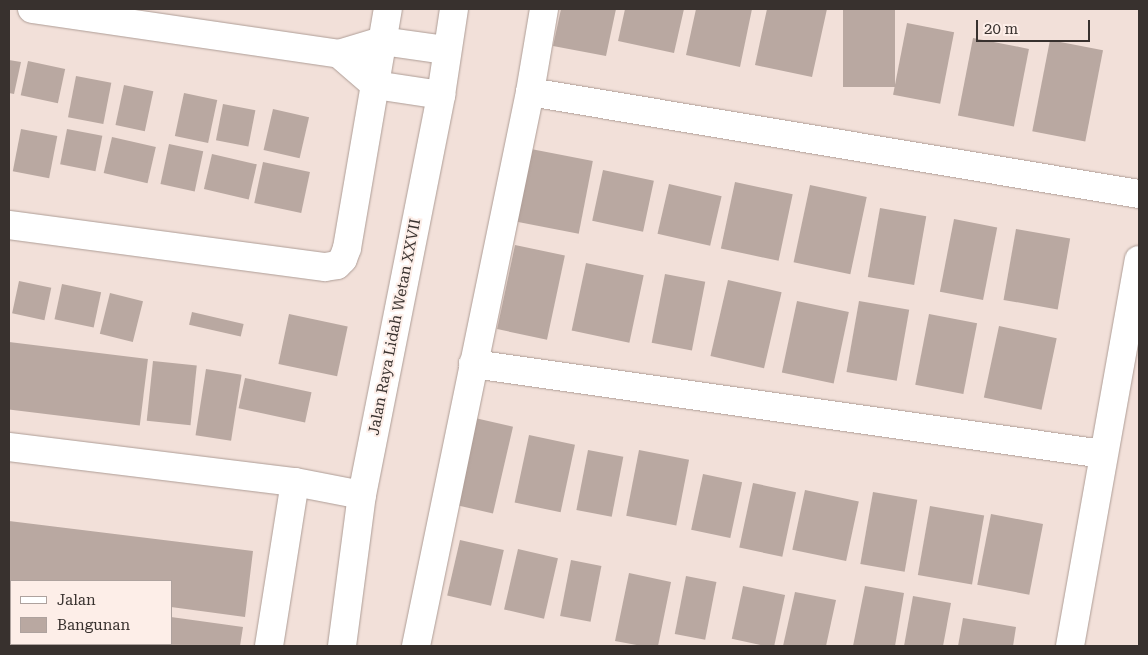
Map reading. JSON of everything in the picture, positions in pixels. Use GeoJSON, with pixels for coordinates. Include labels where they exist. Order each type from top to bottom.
{"type":"FeatureCollection","features":[{"type":"Feature","properties":{"kind":"street"},"geometry":{"type":"LineString","coordinates":[[32,9],[339,54],[382,41],[446,50]]}},
{"type":"Feature","properties":{"kind":"street"},"geometry":{"type":"LineString","coordinates":[[9,225],[325,267],[337,265],[343,259],[347,248],[388,9]]}},
{"type":"Feature","properties":{"kind":"street","name":"Jalan Raya Lidah Wetan XXVII"},"geometry":{"type":"LineString","coordinates":[[342,646],[362,495],[441,95],[446,50],[454,9]]}},
{"type":"Feature","properties":{"kind":"street"},"geometry":{"type":"LineString","coordinates":[[422,645],[473,364],[530,92],[544,9]]}},
{"type":"Feature","properties":{"kind":"street"},"geometry":{"type":"LineString","coordinates":[[339,54],[375,85],[441,95]]}},
{"type":"Feature","properties":{"kind":"street"},"geometry":{"type":"LineString","coordinates":[[530,92],[1139,194]]}},
{"type":"Feature","properties":{"kind":"street"},"geometry":{"type":"LineString","coordinates":[[1070,646],[1139,260]]}},
{"type":"Feature","properties":{"kind":"street"},"geometry":{"type":"LineString","coordinates":[[473,364],[1103,454]]}},
{"type":"Feature","properties":{"kind":"street"},"geometry":{"type":"LineString","coordinates":[[9,447],[295,482],[362,495]]}},
{"type":"Feature","properties":{"kind":"street"},"geometry":{"type":"LineString","coordinates":[[269,646],[295,482]]}},
{"type":"Feature","properties":{"kind":"building"},"geometry":{"type":"Polygon","coordinates":[[[561,9],[616,9],[606,56],[553,46],[561,9]]]}},
{"type":"Feature","properties":{"kind":"building"},"geometry":{"type":"Polygon","coordinates":[[[625,9],[684,9],[674,53],[618,41],[625,9]]]}},
{"type":"Feature","properties":{"kind":"building"},"geometry":{"type":"Polygon","coordinates":[[[696,9],[752,9],[740,67],[686,55],[696,9]]]}},
{"type":"Feature","properties":{"kind":"building"},"geometry":{"type":"Polygon","coordinates":[[[767,9],[827,9],[812,77],[755,65],[767,9]]]}},
{"type":"Feature","properties":{"kind":"building"},"geometry":{"type":"Polygon","coordinates":[[[843,9],[895,9],[895,87],[843,87],[843,9]]]}},
{"type":"Feature","properties":{"kind":"building"},"geometry":{"type":"Polygon","coordinates":[[[907,23],[954,32],[940,104],[893,95],[907,23]]]}},
{"type":"Feature","properties":{"kind":"building"},"geometry":{"type":"Polygon","coordinates":[[[973,38],[1029,49],[1014,126],[958,116],[973,38]]]}},
{"type":"Feature","properties":{"kind":"building"},"geometry":{"type":"Polygon","coordinates":[[[1050,40],[1103,50],[1085,142],[1032,131],[1050,40]]]}},
{"type":"Feature","properties":{"kind":"building"},"geometry":{"type":"Polygon","coordinates":[[[9,60],[21,62],[14,94],[9,93],[9,60]]]}},
{"type":"Feature","properties":{"kind":"building"},"geometry":{"type":"Polygon","coordinates":[[[28,61],[65,69],[58,103],[21,95],[28,61]]]}},
{"type":"Feature","properties":{"kind":"building"},"geometry":{"type":"Polygon","coordinates":[[[76,76],[111,83],[103,124],[68,117],[76,76]]]}},
{"type":"Feature","properties":{"kind":"building"},"geometry":{"type":"Polygon","coordinates":[[[124,85],[153,91],[145,131],[115,125],[124,85]]]}},
{"type":"Feature","properties":{"kind":"building"},"geometry":{"type":"Polygon","coordinates":[[[184,93],[217,100],[208,143],[175,136],[184,93]]]}},
{"type":"Feature","properties":{"kind":"building"},"geometry":{"type":"Polygon","coordinates":[[[223,104],[255,110],[248,147],[216,140],[223,104]]]}},
{"type":"Feature","properties":{"kind":"building"},"geometry":{"type":"Polygon","coordinates":[[[273,109],[309,117],[300,158],[264,150],[273,109]]]}},
{"type":"Feature","properties":{"kind":"building"},"geometry":{"type":"Polygon","coordinates":[[[21,129],[57,136],[49,178],[13,171],[21,129]]]}},
{"type":"Feature","properties":{"kind":"building"},"geometry":{"type":"Polygon","coordinates":[[[67,129],[102,136],[95,171],[60,164],[67,129]]]}},
{"type":"Feature","properties":{"kind":"building"},"geometry":{"type":"Polygon","coordinates":[[[112,137],[156,147],[148,183],[104,173],[112,137]]]}},
{"type":"Feature","properties":{"kind":"building"},"geometry":{"type":"Polygon","coordinates":[[[169,144],[203,151],[195,191],[160,184],[169,144]]]}},
{"type":"Feature","properties":{"kind":"building"},"geometry":{"type":"Polygon","coordinates":[[[531,149],[593,161],[579,234],[517,222],[531,149]]]}},
{"type":"Feature","properties":{"kind":"building"},"geometry":{"type":"Polygon","coordinates":[[[212,154],[257,164],[249,199],[204,189],[212,154]]]}},
{"type":"Feature","properties":{"kind":"building"},"geometry":{"type":"Polygon","coordinates":[[[263,162],[310,172],[301,213],[254,203],[263,162]]]}},
{"type":"Feature","properties":{"kind":"building"},"geometry":{"type":"Polygon","coordinates":[[[603,170],[654,181],[643,232],[592,221],[603,170]]]}},
{"type":"Feature","properties":{"kind":"building"},"geometry":{"type":"Polygon","coordinates":[[[735,182],[793,194],[779,261],[721,249],[735,182]]]}},
{"type":"Feature","properties":{"kind":"building"},"geometry":{"type":"Polygon","coordinates":[[[669,184],[722,196],[710,246],[658,234],[669,184]]]}},
{"type":"Feature","properties":{"kind":"building"},"geometry":{"type":"Polygon","coordinates":[[[810,185],[867,197],[850,274],[794,262],[810,185]]]}},
{"type":"Feature","properties":{"kind":"building"},"geometry":{"type":"Polygon","coordinates":[[[880,208],[926,216],[914,285],[868,277],[880,208]]]}},
{"type":"Feature","properties":{"kind":"building"},"geometry":{"type":"Polygon","coordinates":[[[954,219],[997,227],[983,300],[940,292],[954,219]]]}},
{"type":"Feature","properties":{"kind":"building"},"geometry":{"type":"Polygon","coordinates":[[[1016,229],[1070,239],[1058,309],[1003,300],[1016,229]]]}},
{"type":"Feature","properties":{"kind":"building"},"geometry":{"type":"Polygon","coordinates":[[[515,245],[565,256],[547,340],[497,329],[515,245]]]}},
{"type":"Feature","properties":{"kind":"building"},"geometry":{"type":"Polygon","coordinates":[[[586,263],[644,275],[629,343],[572,330],[586,263]]]}},
{"type":"Feature","properties":{"kind":"building"},"geometry":{"type":"Polygon","coordinates":[[[665,274],[705,282],[692,351],[652,343],[665,274]]]}},
{"type":"Feature","properties":{"kind":"building"},"geometry":{"type":"Polygon","coordinates":[[[728,280],[782,292],[764,368],[710,356],[728,280]]]}},
{"type":"Feature","properties":{"kind":"building"},"geometry":{"type":"Polygon","coordinates":[[[19,281],[51,288],[44,320],[12,313],[19,281]]]}},
{"type":"Feature","properties":{"kind":"building"},"geometry":{"type":"Polygon","coordinates":[[[62,284],[101,292],[94,328],[55,319],[62,284]]]}},
{"type":"Feature","properties":{"kind":"building"},"geometry":{"type":"Polygon","coordinates":[[[110,293],[143,301],[133,342],[100,334],[110,293]]]}},
{"type":"Feature","properties":{"kind":"building"},"geometry":{"type":"Polygon","coordinates":[[[797,301],[849,312],[834,383],[782,372],[797,301]]]}},
{"type":"Feature","properties":{"kind":"building"},"geometry":{"type":"Polygon","coordinates":[[[859,301],[909,310],[897,381],[846,372],[859,301]]]}},
{"type":"Feature","properties":{"kind":"building"},"geometry":{"type":"Polygon","coordinates":[[[192,312],[244,324],[241,337],[189,325],[192,312]]]}},
{"type":"Feature","properties":{"kind":"building"},"geometry":{"type":"Polygon","coordinates":[[[289,314],[348,326],[337,376],[278,364],[289,314]]]}},
{"type":"Feature","properties":{"kind":"building"},"geometry":{"type":"Polygon","coordinates":[[[929,314],[977,323],[963,394],[915,385],[929,314]]]}},
{"type":"Feature","properties":{"kind":"building"},"geometry":{"type":"Polygon","coordinates":[[[999,326],[1057,338],[1042,410],[984,397],[999,326]]]}},
{"type":"Feature","properties":{"kind":"building"},"geometry":{"type":"Polygon","coordinates":[[[9,342],[148,359],[140,426],[9,410],[9,342]]]}},
{"type":"Feature","properties":{"kind":"building"},"geometry":{"type":"Polygon","coordinates":[[[153,361],[197,366],[190,425],[147,421],[153,361]]]}},
{"type":"Feature","properties":{"kind":"building"},"geometry":{"type":"Polygon","coordinates":[[[206,369],[242,375],[231,441],[196,435],[206,369]]]}},
{"type":"Feature","properties":{"kind":"building"},"geometry":{"type":"Polygon","coordinates":[[[245,378],[312,392],[305,422],[239,408],[245,378]]]}},
{"type":"Feature","properties":{"kind":"building"},"geometry":{"type":"Polygon","coordinates":[[[475,418],[513,427],[493,513],[455,505],[475,418]]]}},
{"type":"Feature","properties":{"kind":"building"},"geometry":{"type":"Polygon","coordinates":[[[529,435],[575,445],[561,512],[515,502],[529,435]]]}},
{"type":"Feature","properties":{"kind":"building"},"geometry":{"type":"Polygon","coordinates":[[[588,450],[623,457],[612,517],[576,510],[588,450]]]}},
{"type":"Feature","properties":{"kind":"building"},"geometry":{"type":"Polygon","coordinates":[[[639,450],[689,460],[676,526],[626,516],[639,450]]]}},
{"type":"Feature","properties":{"kind":"building"},"geometry":{"type":"Polygon","coordinates":[[[703,474],[742,482],[730,538],[691,530],[703,474]]]}},
{"type":"Feature","properties":{"kind":"building"},"geometry":{"type":"Polygon","coordinates":[[[753,483],[796,492],[782,557],[739,548],[753,483]]]}},
{"type":"Feature","properties":{"kind":"building"},"geometry":{"type":"Polygon","coordinates":[[[805,490],[859,501],[846,561],[792,550],[805,490]]]}},
{"type":"Feature","properties":{"kind":"building"},"geometry":{"type":"Polygon","coordinates":[[[873,492],[917,500],[905,572],[860,564],[873,492]]]}},
{"type":"Feature","properties":{"kind":"building"},"geometry":{"type":"Polygon","coordinates":[[[930,506],[984,516],[972,584],[918,575],[930,506]]]}},
{"type":"Feature","properties":{"kind":"building"},"geometry":{"type":"Polygon","coordinates":[[[991,514],[1043,524],[1029,595],[977,585],[991,514]]]}},
{"type":"Feature","properties":{"kind":"building"},"geometry":{"type":"Polygon","coordinates":[[[9,521],[253,551],[245,617],[172,607],[172,580],[10,580],[9,587],[9,521]]]}},
{"type":"Feature","properties":{"kind":"building"},"geometry":{"type":"Polygon","coordinates":[[[460,540],[504,550],[491,606],[447,596],[460,540]]]}},
{"type":"Feature","properties":{"kind":"building"},"geometry":{"type":"Polygon","coordinates":[[[518,549],[558,558],[544,619],[504,609],[518,549]]]}},
{"type":"Feature","properties":{"kind":"building"},"geometry":{"type":"Polygon","coordinates":[[[571,560],[601,566],[591,622],[560,616],[571,560]]]}},
{"type":"Feature","properties":{"kind":"building"},"geometry":{"type":"Polygon","coordinates":[[[629,573],[671,582],[658,646],[642,646],[615,641],[629,573]]]}},
{"type":"Feature","properties":{"kind":"building"},"geometry":{"type":"Polygon","coordinates":[[[686,576],[716,582],[705,640],[675,634],[686,576]]]}},
{"type":"Feature","properties":{"kind":"building"},"geometry":{"type":"Polygon","coordinates":[[[743,586],[785,595],[774,646],[732,639],[743,586]]]}},
{"type":"Feature","properties":{"kind":"building"},"geometry":{"type":"Polygon","coordinates":[[[865,586],[904,593],[895,646],[853,646],[865,586]]]}},
{"type":"Feature","properties":{"kind":"building"},"geometry":{"type":"Polygon","coordinates":[[[795,592],[836,600],[826,646],[783,646],[795,592]]]}},
{"type":"Feature","properties":{"kind":"building"},"geometry":{"type":"Polygon","coordinates":[[[913,596],[951,603],[943,646],[904,646],[913,596]]]}},
{"type":"Feature","properties":{"kind":"building"},"geometry":{"type":"Polygon","coordinates":[[[10,597],[10,645],[13,646],[9,646],[10,597]]]}},
{"type":"Feature","properties":{"kind":"building"},"geometry":{"type":"Polygon","coordinates":[[[172,617],[243,627],[240,646],[128,646],[172,645],[172,617]]]}},
{"type":"Feature","properties":{"kind":"building"},"geometry":{"type":"Polygon","coordinates":[[[963,618],[1016,627],[1013,646],[958,646],[963,618]]]}}]}
